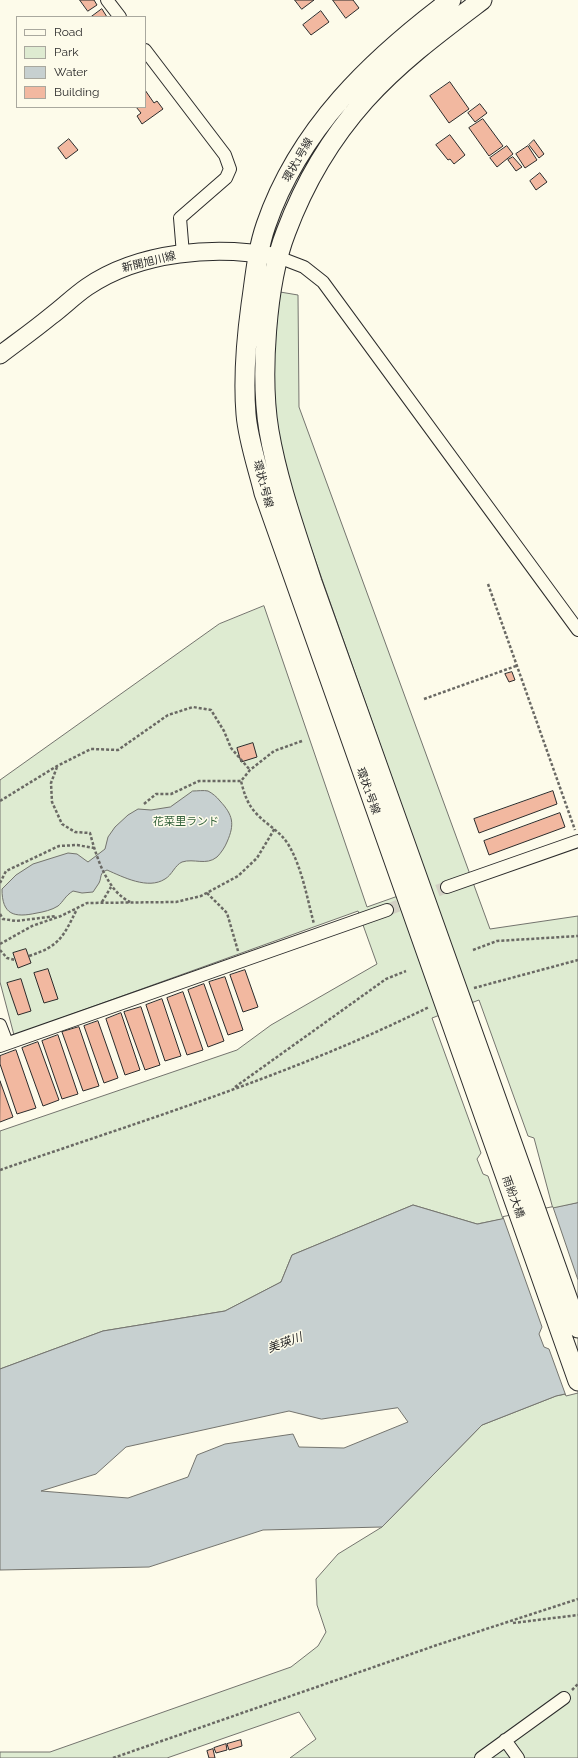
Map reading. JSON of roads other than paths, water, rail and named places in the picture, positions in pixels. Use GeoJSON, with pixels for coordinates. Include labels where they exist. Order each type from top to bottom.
{"type":"FeatureCollection","features":[{"type":"Feature","properties":{"kind":"main road","name":"環状1号線"},"geometry":{"type":"LineString","coordinates":[[451,0],[407,33],[352,86],[316,128],[292,167],[266,225],[258,253],[244,373],[246,416],[264,493],[452,1003]]}},
{"type":"Feature","properties":{"kind":"main road","name":"環状1号線"},"geometry":{"type":"LineString","coordinates":[[452,1003],[312,582],[277,466],[269,429],[265,382],[267,332],[278,257],[285,233],[308,183],[334,138],[365,100],[423,44],[482,0]]}},
{"type":"Feature","properties":{"kind":"main road","name":"新開旭川線"},"geometry":{"type":"LineString","coordinates":[[0,355],[87,287],[122,268],[162,257],[209,252],[258,253],[278,257]]}},
{"type":"Feature","properties":{"kind":"main road","name":"雨紛大橋"},"geometry":{"type":"LineString","coordinates":[[452,1003],[578,1328]]}},
{"type":"Feature","properties":{"kind":"main road","name":"雨紛大橋"},"geometry":{"type":"LineString","coordinates":[[452,1003],[578,1381]]}},
{"type":"Feature","properties":{"kind":"street"},"geometry":{"type":"LineString","coordinates":[[107,0],[119,16]]}},
{"type":"Feature","properties":{"kind":"street"},"geometry":{"type":"LineString","coordinates":[[146,51],[225,155],[230,169],[226,178],[180,218],[183,254]]}},
{"type":"Feature","properties":{"kind":"street"},"geometry":{"type":"LineString","coordinates":[[278,257],[304,267],[323,282],[578,630]]}},
{"type":"Feature","properties":{"kind":"street"},"geometry":{"type":"LineString","coordinates":[[447,887],[577,837]]}},
{"type":"Feature","properties":{"kind":"street"},"geometry":{"type":"LineString","coordinates":[[0,1024],[3,1045],[318,936],[387,910]]}},
{"type":"Feature","properties":{"kind":"street"},"geometry":{"type":"LineString","coordinates":[[481,1758],[564,1698]]}},
{"type":"Feature","properties":{"kind":"street"},"geometry":{"type":"LineString","coordinates":[[505,1740],[518,1758]]}},
{"type":"Feature","properties":{"kind":"water"},"geometry":{"type":"Polygon","coordinates":[[[193,791],[208,791],[217,798],[230,815],[232,825],[230,836],[220,854],[213,860],[182,862],[177,865],[165,879],[151,883],[136,881],[107,870],[102,874],[99,883],[93,892],[82,893],[73,891],[58,906],[48,911],[22,915],[11,913],[7,909],[4,904],[2,889],[16,875],[33,864],[68,853],[77,854],[88,862],[105,849],[108,837],[115,827],[128,815],[138,809],[151,810],[170,807],[193,791]]]}},
{"type":"Feature","properties":{"kind":"water","name":"美瑛川"},"geometry":{"type":"Polygon","coordinates":[[[578,1203],[578,1391],[556,1396],[482,1425],[382,1527],[263,1530],[149,1567],[0,1570],[0,1369],[103,1331],[225,1311],[281,1282],[292,1255],[413,1205],[477,1224],[578,1203]],[[398,1408],[321,1419],[289,1411],[126,1447],[96,1474],[41,1491],[128,1498],[188,1477],[197,1455],[225,1444],[293,1434],[299,1447],[344,1448],[408,1422],[398,1408]]]}},
{"type":"Feature","properties":{"kind":"tunnel"},"geometry":{"type":"LineString","coordinates":[[387,910],[447,887]]}},
{"type":"Feature","properties":{"kind":"park label","name":"花菜里ランド"},"geometry":{"type":"Point","coordinates":[186,822]}}]}
